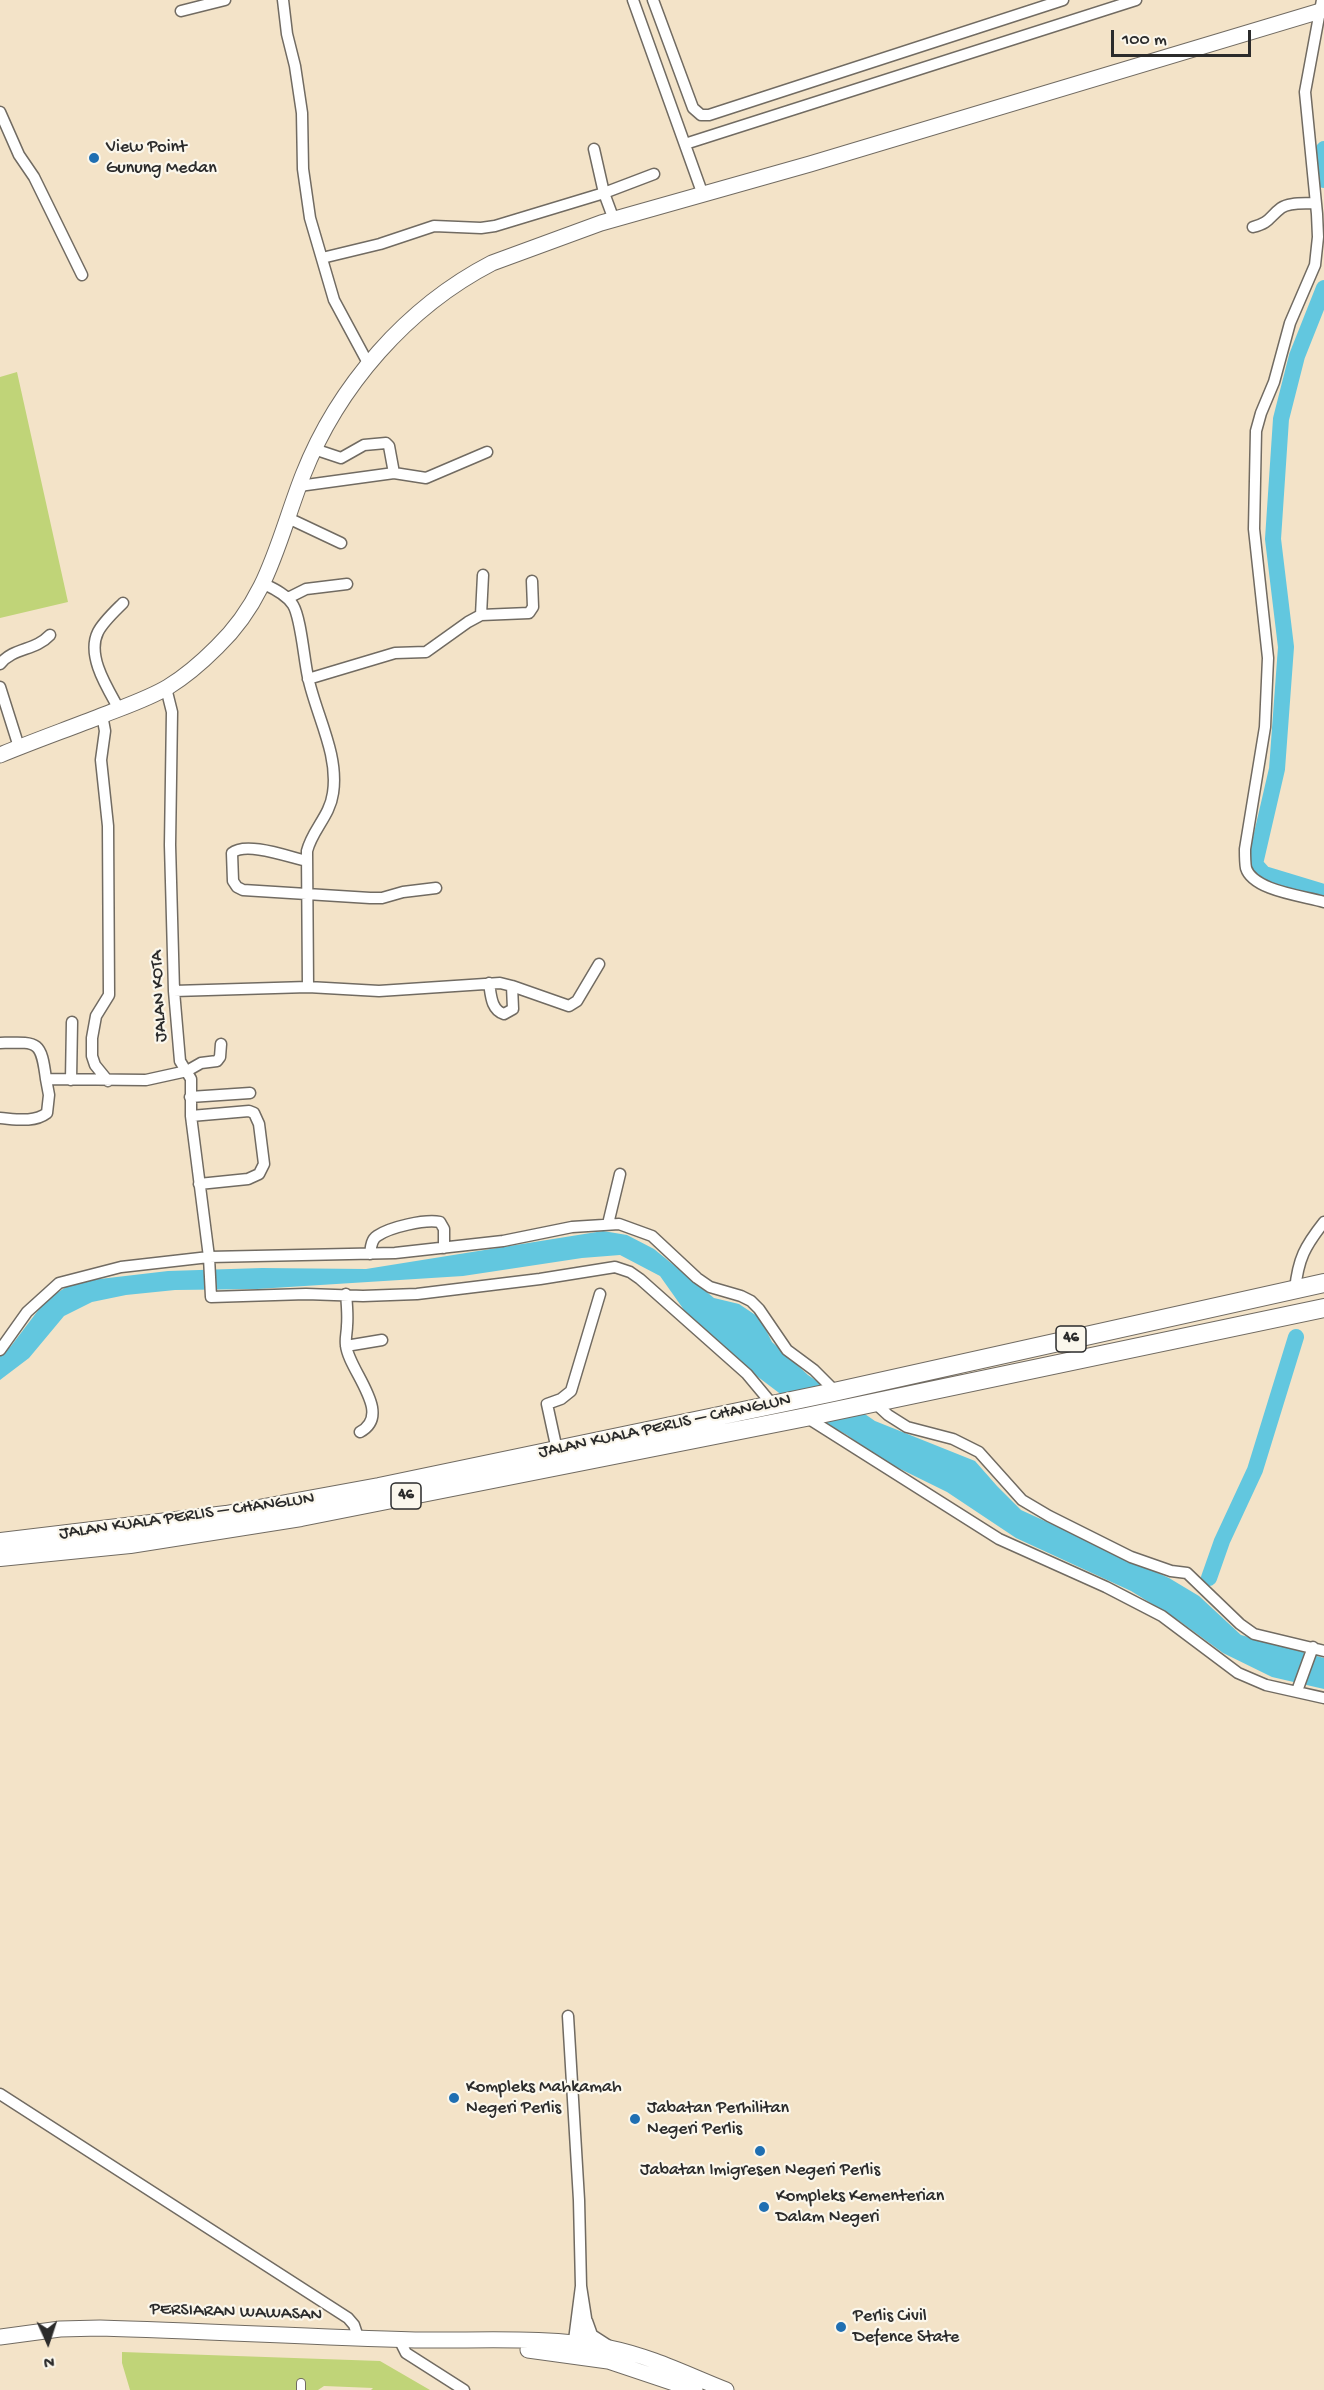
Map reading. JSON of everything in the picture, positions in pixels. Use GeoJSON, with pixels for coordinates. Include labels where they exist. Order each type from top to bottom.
{"type":"FeatureCollection","features":[{"type":"Feature","properties":{"kind":"highway","name":"JALAN KUALA PERLIS – CHANGLUN"},"geometry":{"type":"LineString","coordinates":[[0,1542],[226,1515],[367,1489],[835,1392],[1309,1286]]}},
{"type":"Feature","properties":{"kind":"highway","name":"JALAN KUALA PERLIS – CHANGLUN"},"geometry":{"type":"LineString","coordinates":[[0,1557],[129,1544],[301,1518],[808,1417],[1308,1312]]}},
{"type":"Feature","properties":{"kind":"main road"},"geometry":{"type":"LineString","coordinates":[[0,755],[119,709],[166,688],[191,671],[218,646],[246,614],[264,584],[299,486],[314,449],[332,416],[369,365],[411,320],[451,287],[476,271],[520,252],[614,220],[1322,7]]}},
{"type":"Feature","properties":{"kind":"main road","name":"PERSIARAN WAWASAN"},"geometry":{"type":"LineString","coordinates":[[0,2337],[22,2333],[100,2328],[399,2339],[528,2340],[578,2349],[674,2385],[726,2390]]}},
{"type":"Feature","properties":{"kind":"main road","name":"PERSIARAN WAWASAN"},"geometry":{"type":"LineString","coordinates":[[472,2341],[578,2349],[612,2349],[640,2357],[702,2387]]}},
{"type":"Feature","properties":{"kind":"street"},"geometry":{"type":"LineString","coordinates":[[181,11],[225,0]]}},
{"type":"Feature","properties":{"kind":"street"},"geometry":{"type":"LineString","coordinates":[[283,0],[302,113],[305,193],[334,300],[369,365]]}},
{"type":"Feature","properties":{"kind":"street"},"geometry":{"type":"LineString","coordinates":[[633,0],[703,195]]}},
{"type":"Feature","properties":{"kind":"street"},"geometry":{"type":"LineString","coordinates":[[653,0],[693,108],[701,115],[709,115],[1063,0]]}},
{"type":"Feature","properties":{"kind":"street"},"geometry":{"type":"LineString","coordinates":[[686,147],[1136,0]]}},
{"type":"Feature","properties":{"kind":"street"},"geometry":{"type":"LineString","coordinates":[[1322,7],[1305,92],[1318,237],[1315,265],[1290,323],[1274,382],[1256,431],[1254,529],[1268,658],[1264,727],[1245,849],[1246,869],[1256,880],[1276,890],[1324,903]]}},
{"type":"Feature","properties":{"kind":"street"},"geometry":{"type":"LineString","coordinates":[[0,112],[19,155],[34,177],[82,275]]}},
{"type":"Feature","properties":{"kind":"street"},"geometry":{"type":"LineString","coordinates":[[594,149],[604,193],[614,220]]}},
{"type":"Feature","properties":{"kind":"street"},"geometry":{"type":"LineString","coordinates":[[322,258],[380,244],[434,226],[481,228],[495,226],[604,193],[654,174]]}},
{"type":"Feature","properties":{"kind":"street"},"geometry":{"type":"LineString","coordinates":[[1253,227],[1270,221],[1280,208],[1287,205],[1315,203]]}},
{"type":"Feature","properties":{"kind":"street"},"geometry":{"type":"LineString","coordinates":[[314,449],[341,458],[364,445],[386,443],[389,446],[394,473]]}},
{"type":"Feature","properties":{"kind":"street"},"geometry":{"type":"LineString","coordinates":[[299,486],[394,473],[430,477],[487,452]]}},
{"type":"Feature","properties":{"kind":"street"},"geometry":{"type":"LineString","coordinates":[[288,518],[340,543]]}},
{"type":"Feature","properties":{"kind":"street"},"geometry":{"type":"LineString","coordinates":[[481,615],[483,575]]}},
{"type":"Feature","properties":{"kind":"street"},"geometry":{"type":"LineString","coordinates":[[308,679],[395,653],[426,652],[481,615],[529,613],[532,607],[532,581]]}},
{"type":"Feature","properties":{"kind":"street"},"geometry":{"type":"LineString","coordinates":[[264,584],[288,598],[295,609],[308,679],[330,752],[334,778],[329,810],[309,840],[306,861],[308,987]]}},
{"type":"Feature","properties":{"kind":"street"},"geometry":{"type":"LineString","coordinates":[[288,598],[306,589],[348,585]]}},
{"type":"Feature","properties":{"kind":"street"},"geometry":{"type":"LineString","coordinates":[[119,709],[99,670],[95,640],[101,628],[123,603]]}},
{"type":"Feature","properties":{"kind":"street"},"geometry":{"type":"LineString","coordinates":[[0,664],[16,652],[38,646],[50,635]]}},
{"type":"Feature","properties":{"kind":"street"},"geometry":{"type":"LineString","coordinates":[[0,687],[19,747]]}},
{"type":"Feature","properties":{"kind":"street","name":"JALAN KOTA"},"geometry":{"type":"LineString","coordinates":[[166,688],[172,712],[170,845],[174,991],[180,1061],[191,1078],[191,1116],[211,1296],[346,1294]]}},
{"type":"Feature","properties":{"kind":"street"},"geometry":{"type":"LineString","coordinates":[[102,715],[105,730],[101,760],[108,826],[109,991],[107,1000],[96,1016],[92,1056],[95,1065],[108,1080]]}},
{"type":"Feature","properties":{"kind":"street"},"geometry":{"type":"LineString","coordinates":[[306,861],[262,850],[239,849],[232,853],[234,881],[237,887],[243,890],[382,898],[403,892],[436,888]]}},
{"type":"Feature","properties":{"kind":"street"},"geometry":{"type":"LineString","coordinates":[[174,991],[308,987],[379,992],[489,983],[512,986],[569,1006],[577,1001],[599,964]]}},
{"type":"Feature","properties":{"kind":"street"},"geometry":{"type":"LineString","coordinates":[[489,983],[493,1005],[497,1011],[504,1014],[513,1010],[512,986]]}},
{"type":"Feature","properties":{"kind":"street"},"geometry":{"type":"LineString","coordinates":[[71,1080],[72,1022]]}},
{"type":"Feature","properties":{"kind":"street"},"geometry":{"type":"LineString","coordinates":[[0,1042],[33,1044],[39,1048],[43,1054],[49,1095],[47,1113],[41,1118],[23,1120],[0,1118]]}},
{"type":"Feature","properties":{"kind":"street"},"geometry":{"type":"LineString","coordinates":[[46,1079],[146,1080],[187,1071],[201,1063],[217,1061],[220,1057],[221,1044]]}},
{"type":"Feature","properties":{"kind":"street"},"geometry":{"type":"LineString","coordinates":[[190,1097],[250,1093]]}},
{"type":"Feature","properties":{"kind":"street"},"geometry":{"type":"LineString","coordinates":[[191,1116],[249,1111],[254,1113],[259,1125],[264,1164],[259,1174],[248,1179],[199,1184]]}},
{"type":"Feature","properties":{"kind":"street"},"geometry":{"type":"LineString","coordinates":[[608,1224],[620,1174]]}},
{"type":"Feature","properties":{"kind":"street"},"geometry":{"type":"LineString","coordinates":[[370,1254],[371,1245],[377,1236],[404,1226],[435,1221],[443,1225],[444,1248]]}},
{"type":"Feature","properties":{"kind":"street"},"geometry":{"type":"LineString","coordinates":[[1309,1286],[1301,1255],[1324,1222]]}},
{"type":"Feature","properties":{"kind":"street"},"geometry":{"type":"LineString","coordinates":[[0,1350],[27,1312],[59,1283],[141,1263],[209,1262],[444,1248],[503,1241],[572,1227],[608,1224],[627,1226],[652,1236],[697,1278],[710,1287],[751,1301],[787,1350],[814,1370],[835,1392]]}},
{"type":"Feature","properties":{"kind":"street"},"geometry":{"type":"LineString","coordinates":[[360,1432],[372,1421],[372,1408],[346,1346],[348,1318],[346,1294],[363,1296],[417,1294],[570,1275],[603,1268],[623,1269],[640,1279],[777,1403]]}},
{"type":"Feature","properties":{"kind":"street"},"geometry":{"type":"LineString","coordinates":[[557,1450],[547,1404],[561,1399],[571,1391],[600,1294]]}},
{"type":"Feature","properties":{"kind":"street"},"geometry":{"type":"LineString","coordinates":[[346,1346],[382,1340]]}},
{"type":"Feature","properties":{"kind":"street"},"geometry":{"type":"LineString","coordinates":[[873,1403],[907,1427],[953,1439],[979,1452],[1013,1492],[1042,1512],[1131,1557],[1171,1571],[1187,1573],[1240,1624],[1254,1634],[1316,1650],[1298,1688]]}},
{"type":"Feature","properties":{"kind":"street"},"geometry":{"type":"LineString","coordinates":[[808,1417],[999,1539],[1106,1587],[1162,1616],[1238,1673],[1266,1685],[1298,1688],[1324,1698]]}},
{"type":"Feature","properties":{"kind":"street"},"geometry":{"type":"LineString","coordinates":[[568,2016],[579,2200],[582,2318],[578,2349]]}},
{"type":"Feature","properties":{"kind":"street"},"geometry":{"type":"LineString","coordinates":[[0,2094],[348,2318],[354,2325],[358,2337]]}},
{"type":"Feature","properties":{"kind":"street"},"geometry":{"type":"LineString","coordinates":[[528,2340],[566,2332],[582,2318]]}},
{"type":"Feature","properties":{"kind":"street"},"geometry":{"type":"LineString","coordinates":[[582,2318],[592,2335],[612,2349]]}},
{"type":"Feature","properties":{"kind":"street"},"geometry":{"type":"LineString","coordinates":[[399,2339],[406,2353],[464,2390]]}},
{"type":"Feature","properties":{"kind":"green space"},"geometry":{"type":"Polygon","coordinates":[[[17,372],[68,602],[0,618],[0,377],[17,372]]]}},
{"type":"Feature","properties":{"kind":"green space"},"geometry":{"type":"Polygon","coordinates":[[[122,2352],[380,2361],[430,2390],[371,2390],[373,2388],[324,2386],[318,2390],[130,2390],[122,2363],[122,2352]]]}},
{"type":"Feature","properties":{"kind":"water"},"geometry":{"type":"Polygon","coordinates":[[[603,1231],[627,1235],[654,1249],[714,1298],[739,1304],[760,1318],[772,1342],[808,1375],[875,1421],[975,1461],[1021,1510],[1169,1578],[1199,1596],[1241,1635],[1324,1658],[1324,1689],[1272,1677],[1223,1653],[1178,1620],[1131,1591],[1016,1538],[947,1492],[878,1458],[847,1435],[803,1411],[758,1377],[689,1317],[660,1276],[620,1255],[582,1258],[463,1276],[257,1289],[175,1290],[126,1295],[92,1302],[64,1316],[29,1358],[0,1380],[0,1353],[11,1346],[46,1300],[74,1282],[168,1271],[262,1268],[366,1269],[603,1231]]]}},
{"type":"Feature","properties":{"kind":"waterway"},"geometry":{"type":"LineString","coordinates":[[1324,149],[1321,166],[1324,180]]}},
{"type":"Feature","properties":{"kind":"waterway"},"geometry":{"type":"LineString","coordinates":[[1324,288],[1297,356],[1281,419],[1273,539],[1286,647],[1277,769],[1255,864],[1264,874],[1324,892]]}},
{"type":"Feature","properties":{"kind":"waterway"},"geometry":{"type":"LineString","coordinates":[[1209,1578],[1222,1541],[1255,1470],[1296,1337]]}},
{"type":"Feature","properties":{"kind":"place","name":"View Point Gunung Medan"},"geometry":{"type":"Point","coordinates":[94,158]}},
{"type":"Feature","properties":{"kind":"place","name":"Kompleks Mahkamah Negeri Perlis"},"geometry":{"type":"Point","coordinates":[454,2098]}},
{"type":"Feature","properties":{"kind":"place","name":"Jabatan Perhilitan Negeri Perlis"},"geometry":{"type":"Point","coordinates":[635,2119]}},
{"type":"Feature","properties":{"kind":"place","name":"Jabatan Imigresen Negeri Perlis"},"geometry":{"type":"Point","coordinates":[760,2151]}},
{"type":"Feature","properties":{"kind":"place","name":"Kompleks Kementerian Dalam Negeri"},"geometry":{"type":"Point","coordinates":[764,2207]}},
{"type":"Feature","properties":{"kind":"place","name":"Perlis Civil Defence State"},"geometry":{"type":"Point","coordinates":[841,2327]}}]}
